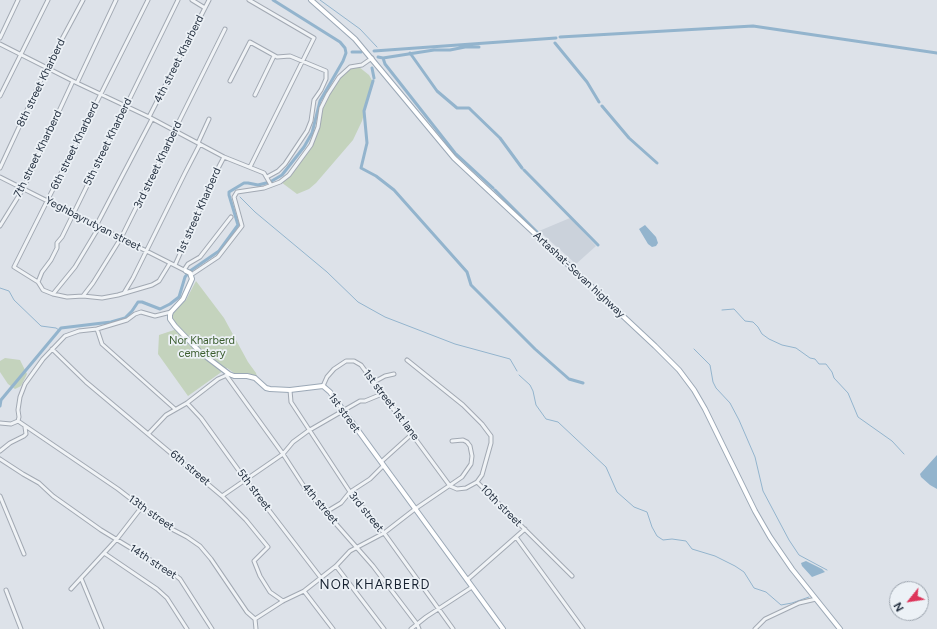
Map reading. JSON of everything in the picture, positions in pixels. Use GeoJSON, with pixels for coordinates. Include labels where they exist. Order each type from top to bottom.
{"type":"FeatureCollection","features":[{"type":"Feature","properties":{"kind":"main road","name":"Artashat-Sevan highway"},"geometry":{"type":"LineString","coordinates":[[311,0],[345,30],[372,58],[454,158],[679,370],[688,381],[705,409],[755,511],[770,537],[804,584],[840,629]]}},
{"type":"Feature","properties":{"kind":"main road"},"geometry":{"type":"LineString","coordinates":[[188,272],[192,279],[183,300],[171,312],[170,319],[200,352],[227,375]]}},
{"type":"Feature","properties":{"kind":"main road","name":"1st street"},"geometry":{"type":"LineString","coordinates":[[227,375],[255,378],[266,388],[290,390],[323,386],[330,392],[343,412],[504,629]]}},
{"type":"Feature","properties":{"kind":"street"},"geometry":{"type":"LineString","coordinates":[[0,38],[18,0]]}},
{"type":"Feature","properties":{"kind":"street"},"geometry":{"type":"LineString","coordinates":[[0,96],[48,0]]}},
{"type":"Feature","properties":{"kind":"street","name":"8th street Kharberd"},"geometry":{"type":"LineString","coordinates":[[0,168],[47,67],[83,0]]}},
{"type":"Feature","properties":{"kind":"street","name":"7th street Kharberd"},"geometry":{"type":"LineString","coordinates":[[0,226],[23,189],[116,0]]}},
{"type":"Feature","properties":{"kind":"street","name":"6th street Kharberd"},"geometry":{"type":"LineString","coordinates":[[38,282],[14,267],[148,0]]}},
{"type":"Feature","properties":{"kind":"street","name":"5th street Kharberd"},"geometry":{"type":"LineString","coordinates":[[38,282],[42,272],[51,260],[57,248],[57,242],[62,237],[178,0]]}},
{"type":"Feature","properties":{"kind":"street"},"geometry":{"type":"LineString","coordinates":[[192,0],[205,8]]}},
{"type":"Feature","properties":{"kind":"street","name":"4th street Kharberd"},"geometry":{"type":"LineString","coordinates":[[53,294],[75,267],[97,227],[209,0]]}},
{"type":"Feature","properties":{"kind":"street"},"geometry":{"type":"LineString","coordinates":[[249,0],[314,38],[250,167]]}},
{"type":"Feature","properties":{"kind":"street","name":"3rd street Kharberd"},"geometry":{"type":"LineString","coordinates":[[84,296],[121,238],[225,29]]}},
{"type":"Feature","properties":{"kind":"street"},"geometry":{"type":"LineString","coordinates":[[230,81],[250,42],[274,56],[290,56],[326,71],[326,79],[314,100],[311,121],[301,141],[285,164],[278,171],[267,177]]}},
{"type":"Feature","properties":{"kind":"street"},"geometry":{"type":"LineString","coordinates":[[0,44],[151,118],[224,157],[264,173],[271,185]]}},
{"type":"Feature","properties":{"kind":"street"},"geometry":{"type":"LineString","coordinates":[[255,95],[274,56]]}},
{"type":"Feature","properties":{"kind":"street"},"geometry":{"type":"LineString","coordinates":[[231,217],[200,257],[188,264],[188,272],[218,257],[242,226],[234,197],[238,192],[264,188],[280,182],[289,175],[311,145],[318,127],[321,108],[339,76],[350,67],[362,65],[372,58]]}},
{"type":"Feature","properties":{"kind":"street"},"geometry":{"type":"LineString","coordinates":[[124,293],[133,278],[185,173],[209,119]]}},
{"type":"Feature","properties":{"kind":"street","name":"1st street Kharberd"},"geometry":{"type":"LineString","coordinates":[[175,266],[214,176],[224,157]]}},
{"type":"Feature","properties":{"kind":"street","name":"Yeghbayrutyan street"},"geometry":{"type":"LineString","coordinates":[[0,177],[188,272]]}},
{"type":"Feature","properties":{"kind":"street","name":"1st street Kharberd"},"geometry":{"type":"LineString","coordinates":[[53,294],[67,297],[84,296],[102,298],[124,293],[152,285],[158,280],[170,263]]}},
{"type":"Feature","properties":{"kind":"street"},"geometry":{"type":"LineString","coordinates":[[38,282],[43,290],[53,294]]}},
{"type":"Feature","properties":{"kind":"street"},"geometry":{"type":"LineString","coordinates":[[0,423],[12,424],[18,421],[20,397],[25,384],[43,359],[65,336],[79,331],[97,329],[127,320],[135,314],[141,312],[155,316],[171,312]]}},
{"type":"Feature","properties":{"kind":"street"},"geometry":{"type":"LineString","coordinates":[[97,329],[102,344],[175,409]]}},
{"type":"Feature","properties":{"kind":"street","name":"6th street"},"geometry":{"type":"LineString","coordinates":[[52,349],[86,382],[149,433],[222,496],[246,520],[268,547],[254,560],[266,588],[283,601]]}},
{"type":"Feature","properties":{"kind":"street","name":"10th street"},"geometry":{"type":"LineString","coordinates":[[407,360],[462,405],[488,430],[491,436],[491,443],[482,475],[477,482],[572,576]]}},
{"type":"Feature","properties":{"kind":"street","name":"1st street 1st lane"},"geometry":{"type":"LineString","coordinates":[[323,386],[327,377],[334,369],[346,361],[354,361],[361,365],[450,486]]}},
{"type":"Feature","properties":{"kind":"street"},"geometry":{"type":"LineString","coordinates":[[374,382],[385,376],[394,374]]}},
{"type":"Feature","properties":{"kind":"street"},"geometry":{"type":"LineString","coordinates":[[149,433],[166,415],[187,403],[218,379],[227,375]]}},
{"type":"Feature","properties":{"kind":"street","name":"4th street"},"geometry":{"type":"LineString","coordinates":[[227,375],[283,454],[307,491],[372,566],[417,624],[419,629]]}},
{"type":"Feature","properties":{"kind":"street","name":"3rd street"},"geometry":{"type":"LineString","coordinates":[[290,390],[290,402],[308,431],[350,492],[384,533],[453,629]]}},
{"type":"Feature","properties":{"kind":"street"},"geometry":{"type":"LineString","coordinates":[[222,496],[283,454],[293,442],[308,431],[360,401],[365,401],[382,394]]}},
{"type":"Feature","properties":{"kind":"street","name":"5th street"},"geometry":{"type":"LineString","coordinates":[[187,403],[201,418],[245,479],[321,578]]}},
{"type":"Feature","properties":{"kind":"street","name":"13th street"},"geometry":{"type":"LineString","coordinates":[[18,421],[118,489],[166,526],[200,546],[211,559],[247,612],[255,620]]}},
{"type":"Feature","properties":{"kind":"street"},"geometry":{"type":"LineString","coordinates":[[0,451],[10,443],[24,436],[26,434],[25,426]]}},
{"type":"Feature","properties":{"kind":"street"},"geometry":{"type":"LineString","coordinates":[[326,512],[341,503],[350,492],[370,479],[382,464],[412,434]]}},
{"type":"Feature","properties":{"kind":"street"},"geometry":{"type":"LineString","coordinates":[[256,629],[255,620],[283,601],[304,591],[336,566],[350,551],[384,533],[415,509],[462,477],[471,464],[472,456],[470,446],[463,440],[452,441]]}},
{"type":"Feature","properties":{"kind":"street","name":"14th street"},"geometry":{"type":"LineString","coordinates":[[0,459],[39,483],[52,496],[75,513],[180,579],[212,629]]}},
{"type":"Feature","properties":{"kind":"street"},"geometry":{"type":"LineString","coordinates":[[450,486],[461,490],[477,482]]}},
{"type":"Feature","properties":{"kind":"street"},"geometry":{"type":"LineString","coordinates":[[0,496],[24,554]]}},
{"type":"Feature","properties":{"kind":"street"},"geometry":{"type":"LineString","coordinates":[[71,588],[117,539],[141,508]]}},
{"type":"Feature","properties":{"kind":"street"},"geometry":{"type":"LineString","coordinates":[[467,580],[525,529]]}},
{"type":"Feature","properties":{"kind":"street","name":"10th street"},"geometry":{"type":"LineString","coordinates":[[516,537],[583,629]]}},
{"type":"Feature","properties":{"kind":"street"},"geometry":{"type":"LineString","coordinates":[[104,553],[157,589],[167,598],[187,629]]}},
{"type":"Feature","properties":{"kind":"street"},"geometry":{"type":"LineString","coordinates":[[336,566],[384,629]]}},
{"type":"Feature","properties":{"kind":"street"},"geometry":{"type":"LineString","coordinates":[[81,578],[102,629]]}},
{"type":"Feature","properties":{"kind":"street"},"geometry":{"type":"LineString","coordinates":[[411,629],[472,587]]}},
{"type":"Feature","properties":{"kind":"street"},"geometry":{"type":"LineString","coordinates":[[6,590],[21,629]]}},
{"type":"Feature","properties":{"kind":"street"},"geometry":{"type":"LineString","coordinates":[[304,591],[333,629]]}},
{"type":"Feature","properties":{"kind":"street"},"geometry":{"type":"LineString","coordinates":[[755,629],[765,619],[799,603],[816,599]]}},
{"type":"Feature","properties":{"kind":"shaded area"},"geometry":{"type":"Polygon","coordinates":[[[570,218],[596,246],[576,264],[539,231],[570,218]]]}},
{"type":"Feature","properties":{"kind":"green space"},"geometry":{"type":"Polygon","coordinates":[[[359,67],[369,75],[373,82],[362,121],[353,140],[316,183],[309,189],[297,194],[281,182],[309,150],[319,129],[321,108],[336,83],[348,68],[359,67]]]}},
{"type":"Feature","properties":{"kind":"green space","name":"Nor Kharberd cemetery"},"geometry":{"type":"Polygon","coordinates":[[[196,281],[224,318],[257,377],[247,373],[237,375],[227,368],[188,396],[158,354],[159,335],[174,330],[170,315],[186,300],[196,281]]]}},
{"type":"Feature","properties":{"kind":"green space"},"geometry":{"type":"Polygon","coordinates":[[[5,358],[20,360],[27,374],[21,386],[15,389],[8,384],[0,372],[0,361],[5,358]]]}},
{"type":"Feature","properties":{"kind":"water"},"geometry":{"type":"Polygon","coordinates":[[[645,225],[656,237],[658,243],[656,246],[652,247],[648,244],[639,229],[645,225]]]}},
{"type":"Feature","properties":{"kind":"water"},"geometry":{"type":"Polygon","coordinates":[[[937,455],[937,489],[930,485],[921,477],[920,474],[937,455]]]}},
{"type":"Feature","properties":{"kind":"water"},"geometry":{"type":"Polygon","coordinates":[[[806,561],[825,572],[812,577],[802,566],[801,563],[806,561]]]}},
{"type":"Feature","properties":{"kind":"waterway"},"geometry":{"type":"LineString","coordinates":[[0,406],[1,400],[61,328],[111,322],[125,318],[138,302],[142,302],[160,309],[179,297],[185,277],[190,271],[219,251],[238,225],[229,192],[244,183],[258,185],[270,182],[282,175],[304,147],[312,133],[320,101],[343,61],[346,53],[345,48],[340,42],[273,0]]}},
{"type":"Feature","properties":{"kind":"waterway"},"geometry":{"type":"LineString","coordinates":[[320,0],[360,29],[377,47]]}},
{"type":"Feature","properties":{"kind":"waterway"},"geometry":{"type":"LineString","coordinates":[[560,37],[753,26],[937,53]]}},
{"type":"Feature","properties":{"kind":"waterway"},"geometry":{"type":"LineString","coordinates":[[374,51],[556,38]]}},
{"type":"Feature","properties":{"kind":"waterway"},"geometry":{"type":"LineString","coordinates":[[555,43],[587,82],[599,102]]}},
{"type":"Feature","properties":{"kind":"waterway"},"geometry":{"type":"LineString","coordinates":[[378,57],[383,58],[434,50],[479,47]]}},
{"type":"Feature","properties":{"kind":"waterway"},"geometry":{"type":"LineString","coordinates":[[352,52],[361,52]]}},
{"type":"Feature","properties":{"kind":"waterway"},"geometry":{"type":"LineString","coordinates":[[410,53],[437,91],[457,108],[469,108],[500,138],[522,168]]}},
{"type":"Feature","properties":{"kind":"waterway"},"geometry":{"type":"LineString","coordinates":[[383,58],[385,64],[455,153],[493,188]]}},
{"type":"Feature","properties":{"kind":"waterway"},"geometry":{"type":"LineString","coordinates":[[372,68],[374,78]]}},
{"type":"Feature","properties":{"kind":"waterway"},"geometry":{"type":"LineString","coordinates":[[373,81],[364,111],[367,143],[361,168],[376,176],[394,190],[467,272],[471,285],[535,349],[569,379],[583,383]]}},
{"type":"Feature","properties":{"kind":"waterway"},"geometry":{"type":"LineString","coordinates":[[602,106],[629,138],[657,163]]}},
{"type":"Feature","properties":{"kind":"waterway"},"geometry":{"type":"LineString","coordinates":[[524,170],[598,245]]}},
{"type":"Feature","properties":{"kind":"waterway"},"geometry":{"type":"LineString","coordinates":[[495,190],[537,232]]}},
{"type":"Feature","properties":{"kind":"waterway"},"geometry":{"type":"LineString","coordinates":[[240,197],[255,212],[327,272],[358,302],[385,317],[455,344],[510,359],[517,371]]}},
{"type":"Feature","properties":{"kind":"waterway"},"geometry":{"type":"LineString","coordinates":[[0,288],[9,291],[14,300],[41,326],[56,328],[59,330]]}},
{"type":"Feature","properties":{"kind":"waterway"},"geometry":{"type":"LineString","coordinates":[[722,310],[734,309],[745,321],[753,322],[762,334],[769,339],[782,345],[796,348],[810,358],[815,359],[819,364],[826,364],[832,372],[834,378],[848,393],[858,417],[892,441],[904,454]]}},
{"type":"Feature","properties":{"kind":"waterway"},"geometry":{"type":"LineString","coordinates":[[694,349],[710,365],[713,382],[716,388],[730,403],[739,420],[755,457],[763,491],[789,540],[799,555],[827,570]]}},
{"type":"Feature","properties":{"kind":"waterway"},"geometry":{"type":"LineString","coordinates":[[519,375],[530,385],[536,405],[546,419],[558,422],[606,467],[617,492],[634,507],[647,512],[657,536],[663,540],[672,539],[686,541],[692,549],[715,556],[735,566],[744,572],[754,588],[766,592],[781,605],[809,597]]}},
{"type":"Feature","properties":{"kind":"district","name":"NOR KHARBERD"},"geometry":{"type":"Point","coordinates":[375,585]}}]}
